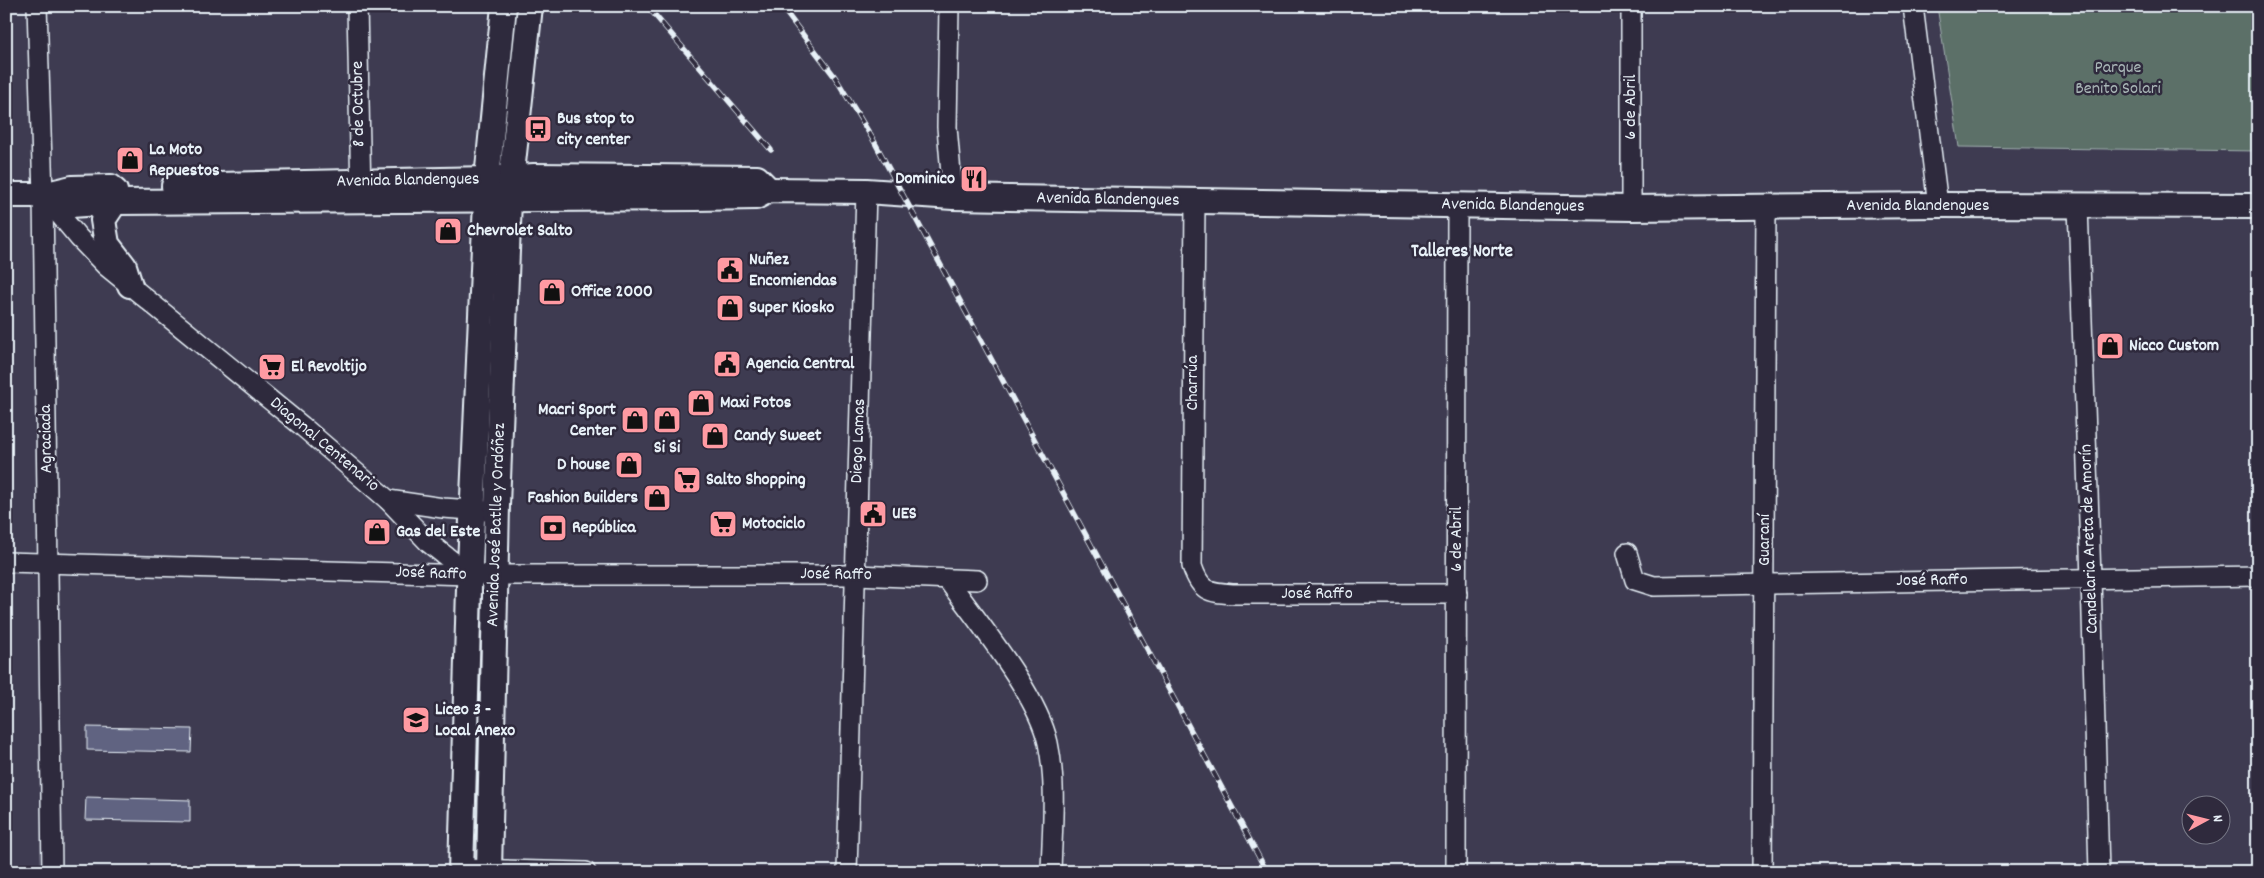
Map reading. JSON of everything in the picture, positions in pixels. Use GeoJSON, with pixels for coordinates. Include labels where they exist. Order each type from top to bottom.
{"type":"FeatureCollection","features":[{"type":"Feature","properties":{"kind":"street","name":"Agraciada"},"geometry":{"type":"LineString","coordinates":[[37,6],[43,195],[52,872]]}},
{"type":"Feature","properties":{"kind":"street","name":"8 de Octubre"},"geometry":{"type":"LineString","coordinates":[[357,6],[361,191]]}},
{"type":"Feature","properties":{"kind":"street"},"geometry":{"type":"LineString","coordinates":[[498,189],[504,6]]}},
{"type":"Feature","properties":{"kind":"street"},"geometry":{"type":"LineString","coordinates":[[498,189],[530,6]]}},
{"type":"Feature","properties":{"kind":"street"},"geometry":{"type":"LineString","coordinates":[[949,6],[947,127],[953,197]]}},
{"type":"Feature","properties":{"kind":"street","name":"6 de Abril"},"geometry":{"type":"LineString","coordinates":[[1631,208],[1632,6]]}},
{"type":"Feature","properties":{"kind":"street"},"geometry":{"type":"LineString","coordinates":[[1913,6],[1938,205]]}},
{"type":"Feature","properties":{"kind":"street","name":"Avenida Blandengues"},"geometry":{"type":"LineString","coordinates":[[6,195],[43,195],[71,205],[115,194],[498,189],[757,178],[769,190],[866,191],[953,197],[1631,208],[1938,205],[2258,206]]}},
{"type":"Feature","properties":{"kind":"street","name":"Avenida José Batlle y Ordóñez"},"geometry":{"type":"LineString","coordinates":[[489,871],[497,505],[498,189]]}},
{"type":"Feature","properties":{"kind":"street","name":"Avenida José Batlle y Ordóñez"},"geometry":{"type":"LineString","coordinates":[[461,870],[473,510],[498,189]]}},
{"type":"Feature","properties":{"kind":"street","name":"Diego Lamas"},"geometry":{"type":"LineString","coordinates":[[847,872],[866,191]]}},
{"type":"Feature","properties":{"kind":"street"},"geometry":{"type":"LineString","coordinates":[[115,194],[103,220],[107,244],[124,266],[130,285]]}},
{"type":"Feature","properties":{"kind":"street","name":"Diagonal Centenario"},"geometry":{"type":"LineString","coordinates":[[43,195],[79,238],[106,266],[302,426],[388,500],[429,543],[470,575]]}},
{"type":"Feature","properties":{"kind":"street","name":"Charrúa"},"geometry":{"type":"LineString","coordinates":[[1192,566],[1195,201]]}},
{"type":"Feature","properties":{"kind":"street","name":"6 de Abril"},"geometry":{"type":"LineString","coordinates":[[1456,872],[1457,206]]}},
{"type":"Feature","properties":{"kind":"street","name":"Candelaria Areta de Amorín"},"geometry":{"type":"LineString","coordinates":[[2078,206],[2092,578],[2099,872]]}},
{"type":"Feature","properties":{"kind":"street","name":"Guaraní"},"geometry":{"type":"LineString","coordinates":[[1762,872],[1766,208]]}},
{"type":"Feature","properties":{"kind":"street"},"geometry":{"type":"LineString","coordinates":[[388,500],[490,511],[497,505]]}},
{"type":"Feature","properties":{"kind":"street","name":"José Raffo"},"geometry":{"type":"LineString","coordinates":[[1627,554],[1635,580],[1654,586],[2258,576]]}},
{"type":"Feature","properties":{"kind":"street","name":"José Raffo"},"geometry":{"type":"LineString","coordinates":[[6,562],[470,575],[856,575],[977,580]]}},
{"type":"Feature","properties":{"kind":"street","name":"José Raffo"},"geometry":{"type":"LineString","coordinates":[[1192,566],[1203,588],[1214,592],[1234,594],[1457,594]]}},
{"type":"Feature","properties":{"kind":"street"},"geometry":{"type":"LineString","coordinates":[[947,579],[1021,684],[1048,741],[1053,778],[1051,872]]}},
{"type":"Feature","properties":{"kind":"street"},"geometry":{"type":"LineString","coordinates":[[461,870],[586,872]]}},
{"type":"Feature","properties":{"kind":"green space","name":"Parque Benito Solari"},"geometry":{"type":"Polygon","coordinates":[[[1937,6],[2258,6],[2258,151],[1959,147],[1937,6]]]}},
{"type":"Feature","properties":{"kind":"building"},"geometry":{"type":"Polygon","coordinates":[[[87,727],[192,729],[191,752],[87,750],[87,727]]]}},
{"type":"Feature","properties":{"kind":"building"},"geometry":{"type":"Polygon","coordinates":[[[86,797],[190,800],[190,822],[85,820],[86,797]]]}},
{"type":"Feature","properties":{"kind":"railway"},"geometry":{"type":"LineString","coordinates":[[647,6],[771,150]]}},
{"type":"Feature","properties":{"kind":"railway"},"geometry":{"type":"LineString","coordinates":[[781,6],[835,77],[874,141],[1267,872]]}},
{"type":"Feature","properties":{"kind":"place","name":"Bus stop to city center"},"geometry":{"type":"Point","coordinates":[538,129]}},
{"type":"Feature","properties":{"kind":"place","name":"La Moto Repuestos"},"geometry":{"type":"Point","coordinates":[130,160]}},
{"type":"Feature","properties":{"kind":"place","name":"Dominico"},"geometry":{"type":"Point","coordinates":[974,179]}},
{"type":"Feature","properties":{"kind":"place","name":"Chevrolet Salto"},"geometry":{"type":"Point","coordinates":[448,231]}},
{"type":"Feature","properties":{"kind":"place","name":"Nuñez Encomiendas"},"geometry":{"type":"Point","coordinates":[730,270]}},
{"type":"Feature","properties":{"kind":"place","name":"Office 2000"},"geometry":{"type":"Point","coordinates":[552,292]}},
{"type":"Feature","properties":{"kind":"place","name":"Super Kiosko"},"geometry":{"type":"Point","coordinates":[730,308]}},
{"type":"Feature","properties":{"kind":"place","name":"Nicco Custom"},"geometry":{"type":"Point","coordinates":[2110,346]}},
{"type":"Feature","properties":{"kind":"place","name":"Agencia Central"},"geometry":{"type":"Point","coordinates":[727,364]}},
{"type":"Feature","properties":{"kind":"place","name":"El Revoltijo"},"geometry":{"type":"Point","coordinates":[272,367]}},
{"type":"Feature","properties":{"kind":"place","name":"Maxi Fotos"},"geometry":{"type":"Point","coordinates":[701,403]}},
{"type":"Feature","properties":{"kind":"place","name":"Macri Sport Center"},"geometry":{"type":"Point","coordinates":[635,420]}},
{"type":"Feature","properties":{"kind":"place","name":"Si Si"},"geometry":{"type":"Point","coordinates":[667,420]}},
{"type":"Feature","properties":{"kind":"place","name":"Candy Sweet"},"geometry":{"type":"Point","coordinates":[715,436]}},
{"type":"Feature","properties":{"kind":"place","name":"D house"},"geometry":{"type":"Point","coordinates":[629,465]}},
{"type":"Feature","properties":{"kind":"place","name":"Salto Shopping"},"geometry":{"type":"Point","coordinates":[687,480]}},
{"type":"Feature","properties":{"kind":"place","name":"Fashion Builders"},"geometry":{"type":"Point","coordinates":[657,498]}},
{"type":"Feature","properties":{"kind":"place","name":"UES"},"geometry":{"type":"Point","coordinates":[873,514]}},
{"type":"Feature","properties":{"kind":"place","name":"Motociclo"},"geometry":{"type":"Point","coordinates":[723,524]}},
{"type":"Feature","properties":{"kind":"place","name":"República"},"geometry":{"type":"Point","coordinates":[553,528]}},
{"type":"Feature","properties":{"kind":"place","name":"Gas del Este"},"geometry":{"type":"Point","coordinates":[377,532]}},
{"type":"Feature","properties":{"kind":"place","name":"Liceo 3 - Local Anexo"},"geometry":{"type":"Point","coordinates":[416,720]}},
{"type":"Feature","properties":{"kind":"district","name":"Talleres Norte"},"geometry":{"type":"Point","coordinates":[1462,252]}}]}
